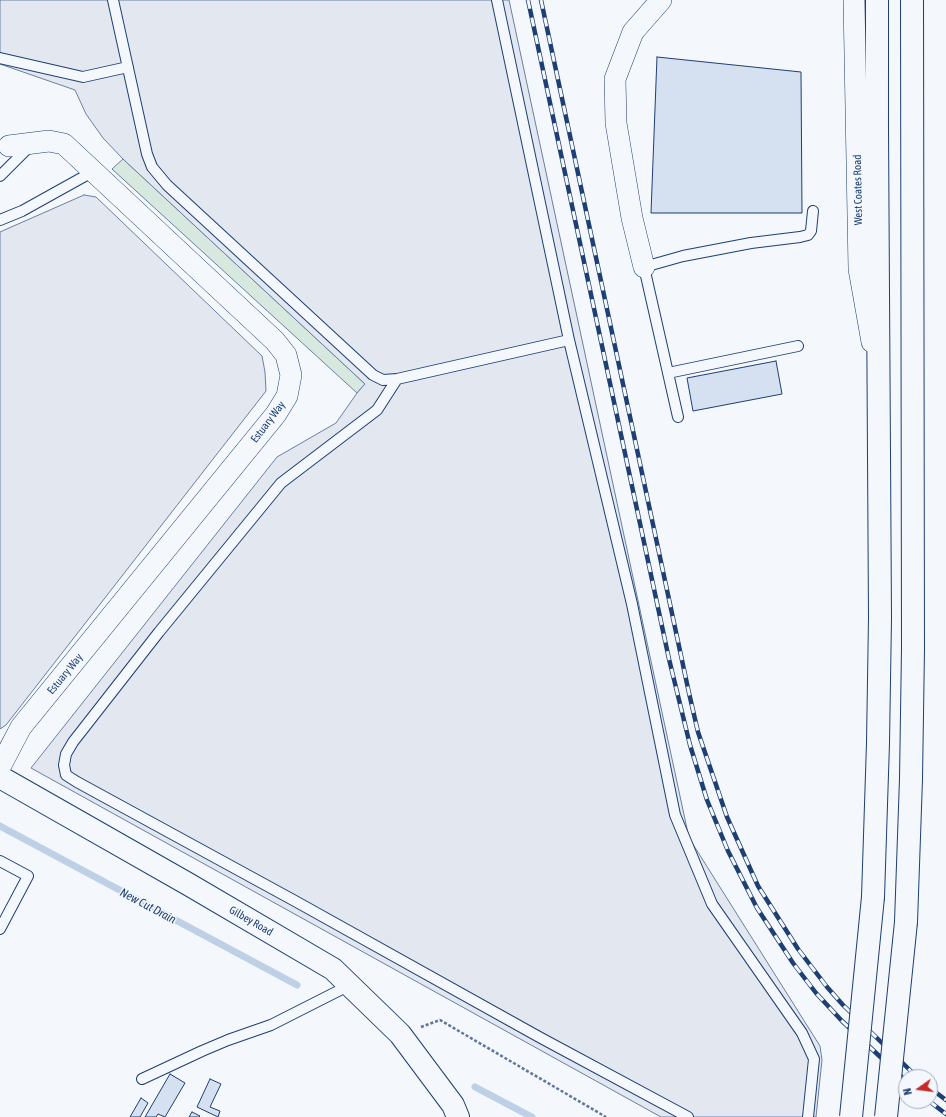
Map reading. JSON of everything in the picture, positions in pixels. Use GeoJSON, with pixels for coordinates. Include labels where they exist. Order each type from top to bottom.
{"type":"FeatureCollection","features":[{"type":"Feature","properties":{"kind":"main road"},"geometry":{"type":"LineString","coordinates":[[851,1117],[873,897],[878,743],[880,634],[877,0]]}},
{"type":"Feature","properties":{"kind":"main road"},"geometry":{"type":"LineString","coordinates":[[886,1117],[906,922],[911,779],[914,649],[912,0]]}},
{"type":"Feature","properties":{"kind":"main road","name":"Gilbey Road"},"geometry":{"type":"LineString","coordinates":[[0,778],[188,884],[333,969],[400,1034],[453,1105],[458,1117]]}},
{"type":"Feature","properties":{"kind":"street"},"geometry":{"type":"LineString","coordinates":[[644,267],[632,218],[616,123],[615,79],[633,32],[661,0]]}},
{"type":"Feature","properties":{"kind":"street","name":"West Coates Road"},"geometry":{"type":"LineString","coordinates":[[854,0],[859,269],[878,378]]}},
{"type":"Feature","properties":{"kind":"street","name":"Estuary Way"},"geometry":{"type":"LineString","coordinates":[[0,767],[21,727],[276,414],[288,396],[291,375],[286,355],[275,341],[64,144],[49,141],[3,145]]}},
{"type":"Feature","properties":{"kind":"lane"},"geometry":{"type":"LineString","coordinates":[[113,0],[147,154],[152,167],[167,185],[373,375],[382,380],[397,379],[569,340]]}},
{"type":"Feature","properties":{"kind":"lane"},"geometry":{"type":"LineString","coordinates":[[497,0],[569,340],[632,604],[675,815],[712,904],[802,1033],[814,1059],[808,1117]]}},
{"type":"Feature","properties":{"kind":"lane"},"geometry":{"type":"LineString","coordinates":[[0,58],[83,77],[128,67]]}},
{"type":"Feature","properties":{"kind":"lane"},"geometry":{"type":"LineString","coordinates":[[0,176],[32,143]]}},
{"type":"Feature","properties":{"kind":"lane"},"geometry":{"type":"LineString","coordinates":[[0,220],[22,211],[94,171]]}},
{"type":"Feature","properties":{"kind":"lane"},"geometry":{"type":"LineString","coordinates":[[678,417],[644,267],[683,256],[751,243],[808,235],[811,231],[813,211]]}},
{"type":"Feature","properties":{"kind":"lane"},"geometry":{"type":"LineString","coordinates":[[668,374],[798,346]]}},
{"type":"Feature","properties":{"kind":"lane"},"geometry":{"type":"LineString","coordinates":[[397,379],[377,410],[281,483],[159,632],[73,742],[66,754],[64,765],[66,775],[541,1038],[688,1117]]}},
{"type":"Feature","properties":{"kind":"lane"},"geometry":{"type":"LineString","coordinates":[[0,861],[28,876],[0,929]]}},
{"type":"Feature","properties":{"kind":"lane"},"geometry":{"type":"LineString","coordinates":[[142,1079],[228,1040],[271,1025],[350,985]]}},
{"type":"Feature","properties":{"kind":"path"},"geometry":{"type":"LineString","coordinates":[[400,1034],[440,1020],[606,1117]]}},
{"type":"Feature","properties":{"kind":"shaded area"},"geometry":{"type":"Polygon","coordinates":[[[0,0],[509,0],[689,838],[820,1046],[822,1060],[816,1117],[661,1117],[31,768],[277,457],[336,423],[365,384],[123,159],[103,138],[86,114],[75,90],[0,64],[0,0]]]}},
{"type":"Feature","properties":{"kind":"shaded area"},"geometry":{"type":"Polygon","coordinates":[[[123,159],[365,384],[357,393],[112,169],[123,159]]]}},
{"type":"Feature","properties":{"kind":"shaded area"},"geometry":{"type":"Polygon","coordinates":[[[84,195],[96,197],[262,356],[266,391],[6,725],[0,729],[0,232],[84,195]]]}},
{"type":"Feature","properties":{"kind":"building"},"geometry":{"type":"Polygon","coordinates":[[[657,57],[801,72],[802,213],[651,213],[657,57]]]}},
{"type":"Feature","properties":{"kind":"building"},"geometry":{"type":"Polygon","coordinates":[[[776,361],[782,394],[693,411],[687,378],[776,361]]]}},
{"type":"Feature","properties":{"kind":"building"},"geometry":{"type":"Polygon","coordinates":[[[170,1074],[185,1083],[165,1117],[158,1114],[156,1117],[145,1117],[170,1074]]]}},
{"type":"Feature","properties":{"kind":"building"},"geometry":{"type":"Polygon","coordinates":[[[210,1079],[221,1084],[210,1107],[220,1111],[218,1117],[197,1107],[210,1079]]]}},
{"type":"Feature","properties":{"kind":"building"},"geometry":{"type":"Polygon","coordinates":[[[141,1098],[148,1103],[140,1117],[130,1117],[141,1098]]]}},
{"type":"Feature","properties":{"kind":"building"},"geometry":{"type":"Polygon","coordinates":[[[192,1112],[200,1116],[189,1117],[192,1112]]]}},
{"type":"Feature","properties":{"kind":"waterway","name":"New Cut Drain"},"geometry":{"type":"LineString","coordinates":[[0,826],[297,985]]}},
{"type":"Feature","properties":{"kind":"waterway","name":"New Cut Drain"},"geometry":{"type":"LineString","coordinates":[[475,1087],[532,1117]]}},
{"type":"Feature","properties":{"kind":"railway"},"geometry":{"type":"LineString","coordinates":[[528,0],[669,659],[690,745],[707,800],[728,851],[757,908],[793,963],[816,993],[842,1021],[898,1074]]}},
{"type":"Feature","properties":{"kind":"railway"},"geometry":{"type":"LineString","coordinates":[[541,0],[689,693],[698,732],[727,817],[758,886],[798,949],[843,1005],[909,1069]]}},
{"type":"Feature","properties":{"kind":"railway"},"geometry":{"type":"LineString","coordinates":[[938,1094],[946,1100]]}},
{"type":"Feature","properties":{"kind":"railway"},"geometry":{"type":"LineString","coordinates":[[938,1108],[946,1114]]}}]}
